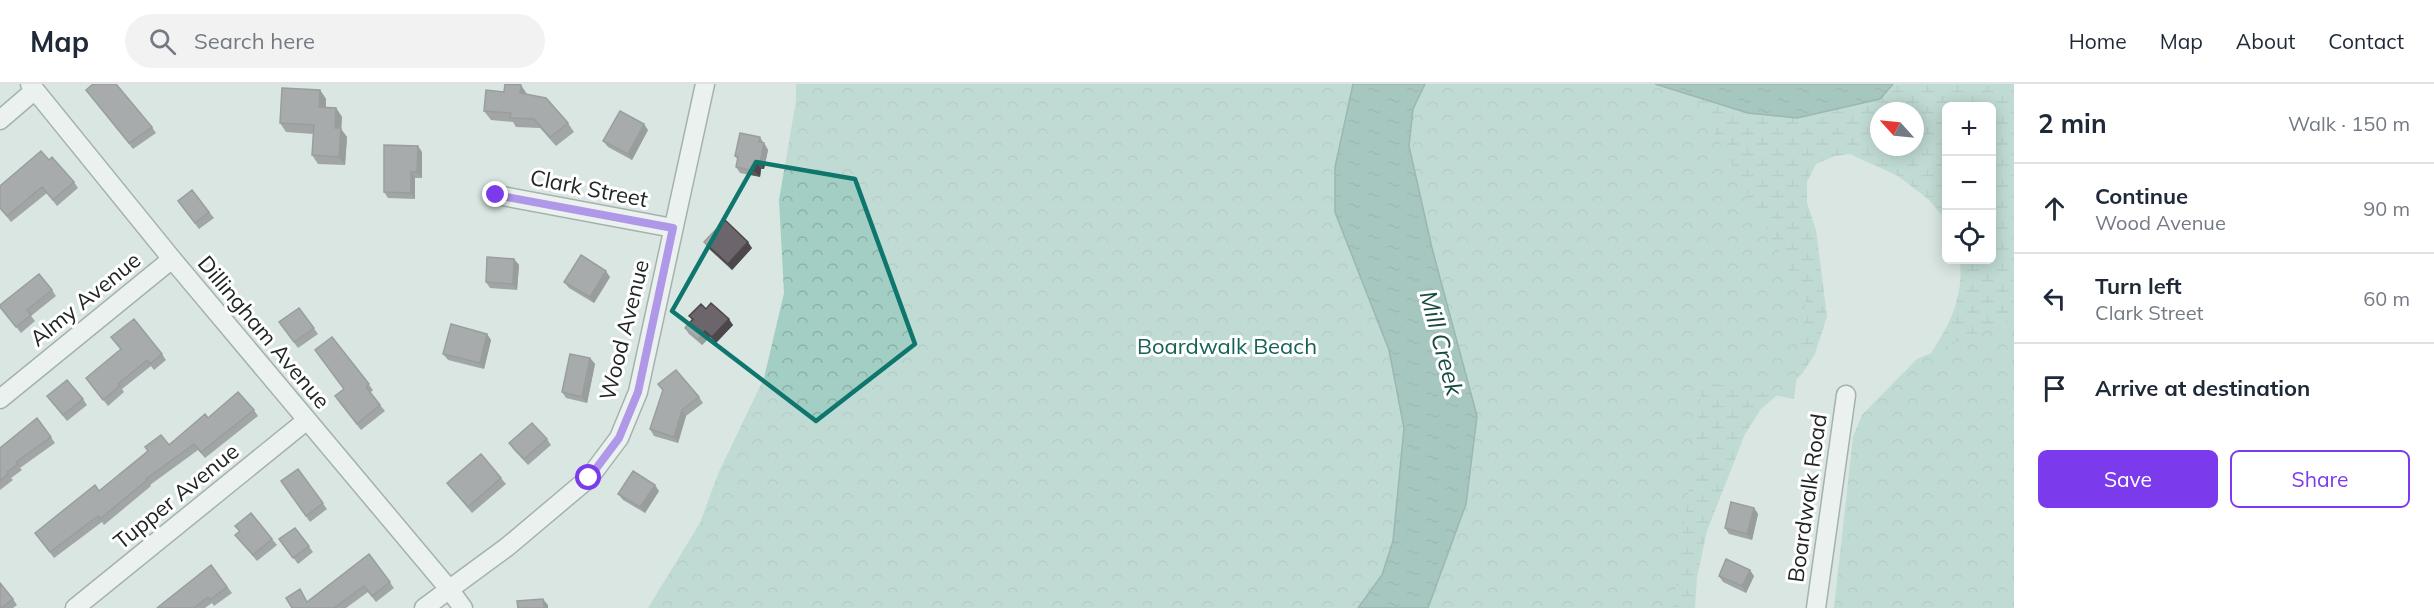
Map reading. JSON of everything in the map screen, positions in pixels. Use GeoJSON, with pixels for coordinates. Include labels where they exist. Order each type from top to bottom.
{"type":"FeatureCollection","features":[{"type":"Feature","properties":{"kind":"street","name":"Wood Avenue"},"geometry":{"type":"LineString","coordinates":[[424,608],[507,547],[589,478],[619,438],[638,392],[705,84]]}},
{"type":"Feature","properties":{"kind":"street"},"geometry":{"type":"LineString","coordinates":[[0,120],[33,87]]}},
{"type":"Feature","properties":{"kind":"street","name":"Dillingham Avenue"},"geometry":{"type":"LineString","coordinates":[[33,87],[172,259],[449,588],[463,608]]}},
{"type":"Feature","properties":{"kind":"street","name":"Clark Street"},"geometry":{"type":"LineString","coordinates":[[496,195],[673,228]]}},
{"type":"Feature","properties":{"kind":"street","name":"Almy Avenue"},"geometry":{"type":"LineString","coordinates":[[0,399],[172,259]]}},
{"type":"Feature","properties":{"kind":"street","name":"Boardwalk Road"},"geometry":{"type":"LineString","coordinates":[[1816,608],[1846,395]]}},
{"type":"Feature","properties":{"kind":"street","name":"Tupper Avenue"},"geometry":{"type":"LineString","coordinates":[[75,608],[307,420]]}},
{"type":"Feature","properties":{"kind":"highlighted area"},"geometry":{"type":"Polygon","coordinates":[[[756,162],[855,179],[915,344],[816,421],[672,311],[756,162]]]}},
{"type":"Feature","properties":{"kind":"green space","name":"Boardwalk Beach"},"geometry":{"type":"Polygon","coordinates":[[[796,84],[1700,84],[1695,97],[1806,301],[1794,399],[1703,381],[1673,608],[648,608],[700,523],[718,474],[764,378],[784,293],[779,200],[796,101],[796,84]]]}},
{"type":"Feature","properties":{"kind":"green space"},"geometry":{"type":"Polygon","coordinates":[[[1425,84],[1880,99],[1893,84],[2014,84],[2014,608],[1913,380],[1948,324],[1958,294],[1960,264],[1996,264],[1996,102],[1942,102],[1942,215],[1929,200],[1898,176],[1850,154],[1835,156],[1816,164],[1807,182],[1807,203],[1816,230],[1827,316],[1815,354],[1802,374],[1761,409],[1745,434],[1707,531],[1697,577],[1695,608],[1428,608],[1425,84]]]}},
{"type":"Feature","properties":{"kind":"green space"},"geometry":{"type":"Polygon","coordinates":[[[2014,318],[2014,608],[1834,608],[1853,437],[1862,415],[1917,359],[2014,318]]]}},
{"type":"Feature","properties":{"kind":"water","name":"Mill Creek"},"geometry":{"type":"Polygon","coordinates":[[[1353,84],[1425,84],[1413,109],[1409,146],[1432,248],[1477,416],[1466,504],[1428,608],[1358,608],[1382,575],[1393,541],[1404,428],[1389,350],[1335,212],[1335,167],[1353,84]]]}},
{"type":"Feature","properties":{"kind":"water"},"geometry":{"type":"Polygon","coordinates":[[[1655,84],[1893,84],[1880,99],[1797,118],[1748,113],[1655,84]]]}},
{"type":"Feature","properties":{"kind":"building"},"geometry":{"type":"Polygon","coordinates":[[[93,84],[116,84],[152,127],[129,143],[86,90],[93,84]]]}},
{"type":"Feature","properties":{"kind":"building"},"geometry":{"type":"Polygon","coordinates":[[[505,84],[521,85],[520,93],[546,98],[568,123],[550,137],[534,119],[510,118],[511,113],[484,111],[486,90],[504,92],[505,84]]]}},
{"type":"Feature","properties":{"kind":"building"},"geometry":{"type":"Polygon","coordinates":[[[282,88],[320,90],[319,107],[336,108],[335,128],[341,128],[339,157],[312,155],[314,125],[280,123],[282,88]]]}},
{"type":"Feature","properties":{"kind":"building"},"geometry":{"type":"Polygon","coordinates":[[[620,111],[644,124],[628,154],[603,141],[620,111]]]}},
{"type":"Feature","properties":{"kind":"building"},"geometry":{"type":"Polygon","coordinates":[[[740,133],[760,137],[759,142],[764,143],[760,163],[757,163],[755,171],[736,167],[738,157],[735,156],[740,133]]]}},
{"type":"Feature","properties":{"kind":"building"},"geometry":{"type":"Polygon","coordinates":[[[384,145],[418,146],[417,172],[411,172],[411,193],[384,192],[384,145]]]}},
{"type":"Feature","properties":{"kind":"building"},"geometry":{"type":"Polygon","coordinates":[[[41,151],[49,160],[52,157],[74,182],[53,200],[42,187],[7,216],[0,208],[0,186],[41,151]]]}},
{"type":"Feature","properties":{"kind":"building"},"geometry":{"type":"Polygon","coordinates":[[[192,190],[209,212],[195,223],[178,201],[192,190]]]}},
{"type":"Feature","properties":{"kind":"building"},"geometry":{"type":"Polygon","coordinates":[[[725,220],[748,242],[728,264],[704,242],[725,220]]]}},
{"type":"Feature","properties":{"kind":"building"},"geometry":{"type":"Polygon","coordinates":[[[581,255],[606,271],[590,297],[564,282],[581,255]]]}},
{"type":"Feature","properties":{"kind":"building"},"geometry":{"type":"Polygon","coordinates":[[[487,257],[514,259],[513,284],[486,282],[487,257]]]}},
{"type":"Feature","properties":{"kind":"building"},"geometry":{"type":"Polygon","coordinates":[[[39,274],[52,290],[27,310],[31,315],[16,327],[0,305],[39,274]]]}},
{"type":"Feature","properties":{"kind":"building"},"geometry":{"type":"Polygon","coordinates":[[[711,303],[729,319],[712,337],[705,331],[698,339],[685,328],[693,319],[689,316],[701,304],[706,309],[711,303]]]}},
{"type":"Feature","properties":{"kind":"building"},"geometry":{"type":"Polygon","coordinates":[[[299,308],[314,328],[294,342],[279,322],[299,308]]]}},
{"type":"Feature","properties":{"kind":"building"},"geometry":{"type":"Polygon","coordinates":[[[134,319],[162,354],[150,364],[147,360],[103,400],[86,378],[121,349],[111,337],[134,319]]]}},
{"type":"Feature","properties":{"kind":"building"},"geometry":{"type":"Polygon","coordinates":[[[451,324],[487,334],[480,363],[443,354],[451,324]]]}},
{"type":"Feature","properties":{"kind":"building"},"geometry":{"type":"Polygon","coordinates":[[[332,337],[369,384],[366,387],[380,405],[357,424],[335,396],[344,389],[315,350],[332,337]]]}},
{"type":"Feature","properties":{"kind":"building"},"geometry":{"type":"Polygon","coordinates":[[[570,354],[590,358],[582,397],[562,392],[570,354]]]}},
{"type":"Feature","properties":{"kind":"building"},"geometry":{"type":"Polygon","coordinates":[[[676,370],[699,397],[682,410],[674,437],[650,429],[663,390],[658,384],[676,370]]]}},
{"type":"Feature","properties":{"kind":"building"},"geometry":{"type":"Polygon","coordinates":[[[67,380],[83,399],[63,415],[47,396],[67,380]]]}},
{"type":"Feature","properties":{"kind":"building"},"geometry":{"type":"Polygon","coordinates":[[[238,392],[254,410],[201,452],[194,444],[146,479],[100,519],[98,516],[50,552],[35,533],[95,485],[99,491],[148,451],[145,447],[161,435],[169,445],[205,414],[208,418],[238,392]]]}},
{"type":"Feature","properties":{"kind":"building"},"geometry":{"type":"Polygon","coordinates":[[[37,418],[51,437],[16,462],[18,464],[0,481],[0,448],[37,418]]]}},
{"type":"Feature","properties":{"kind":"building"},"geometry":{"type":"Polygon","coordinates":[[[532,423],[547,439],[524,459],[509,443],[532,423]]]}},
{"type":"Feature","properties":{"kind":"building"},"geometry":{"type":"Polygon","coordinates":[[[481,454],[501,478],[468,507],[447,483],[481,454]]]}},
{"type":"Feature","properties":{"kind":"building"},"geometry":{"type":"Polygon","coordinates":[[[298,469],[323,503],[306,516],[281,481],[298,469]]]}},
{"type":"Feature","properties":{"kind":"building"},"geometry":{"type":"Polygon","coordinates":[[[633,471],[655,485],[640,507],[618,494],[633,471]]]}},
{"type":"Feature","properties":{"kind":"building"},"geometry":{"type":"Polygon","coordinates":[[[1731,502],[1754,508],[1747,534],[1725,528],[1731,502]]]}},
{"type":"Feature","properties":{"kind":"building"},"geometry":{"type":"Polygon","coordinates":[[[251,513],[272,539],[253,555],[235,535],[240,531],[235,526],[251,513]]]}},
{"type":"Feature","properties":{"kind":"building"},"geometry":{"type":"Polygon","coordinates":[[[295,528],[309,546],[293,558],[279,539],[295,528]]]}},
{"type":"Feature","properties":{"kind":"building"},"geometry":{"type":"Polygon","coordinates":[[[369,554],[390,582],[372,596],[364,586],[334,608],[292,608],[286,598],[300,589],[307,602],[369,554]]]}},
{"type":"Feature","properties":{"kind":"building"},"geometry":{"type":"Polygon","coordinates":[[[1726,559],[1750,570],[1742,586],[1719,576],[1726,559]]]}},
{"type":"Feature","properties":{"kind":"building"},"geometry":{"type":"Polygon","coordinates":[[[211,565],[227,587],[210,600],[208,597],[194,608],[157,608],[211,565]]]}},
{"type":"Feature","properties":{"kind":"building"},"geometry":{"type":"Polygon","coordinates":[[[0,583],[13,599],[1,608],[0,608],[0,583]]]}},
{"type":"Feature","properties":{"kind":"building"},"geometry":{"type":"Polygon","coordinates":[[[543,599],[544,608],[518,608],[517,601],[543,599]]]}},
{"type":"Feature","properties":{"kind":"route"},"geometry":{"type":"LineString","coordinates":[[496,195],[673,228],[638,392],[619,438],[589,478]]}}]}
